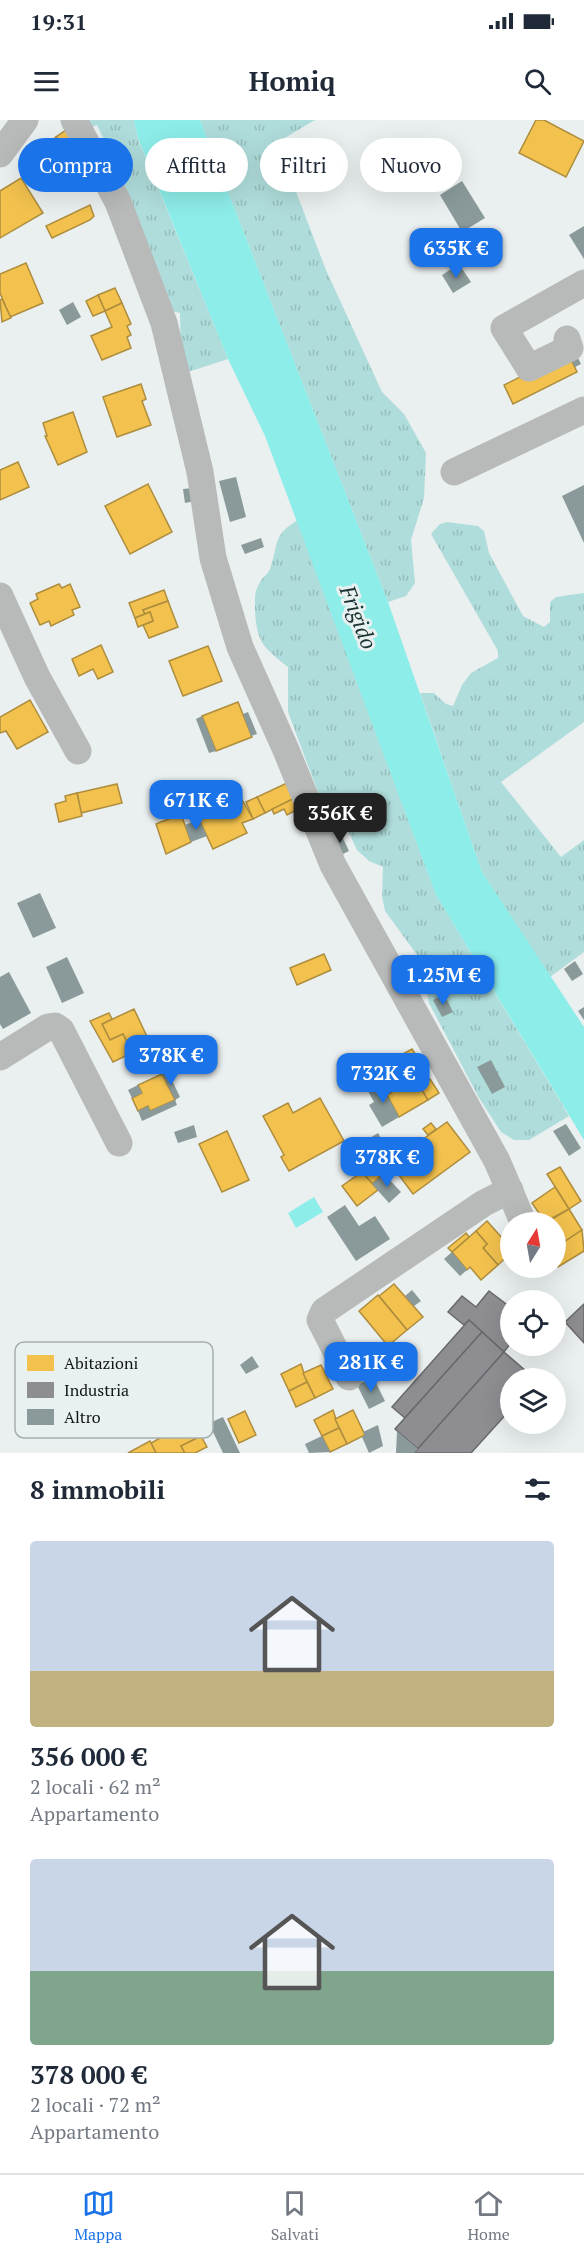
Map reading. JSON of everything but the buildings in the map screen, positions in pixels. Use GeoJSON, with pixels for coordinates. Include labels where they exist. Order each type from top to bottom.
{"type":"FeatureCollection","features":[{"type":"Feature","properties":{"kind":"street"},"geometry":{"type":"LineString","coordinates":[[0,154],[25,120]]}},
{"type":"Feature","properties":{"kind":"street"},"geometry":{"type":"LineString","coordinates":[[74,120],[118,202],[164,323],[200,472],[213,558],[240,647],[286,750],[333,865],[424,1025],[510,1190],[519,1212]]}},
{"type":"Feature","properties":{"kind":"street"},"geometry":{"type":"LineString","coordinates":[[567,339],[570,348],[529,368],[504,328],[584,283]]}},
{"type":"Feature","properties":{"kind":"street"},"geometry":{"type":"LineString","coordinates":[[454,472],[584,410]]}},
{"type":"Feature","properties":{"kind":"street"},"geometry":{"type":"LineString","coordinates":[[0,596],[37,677],[78,751]]}},
{"type":"Feature","properties":{"kind":"street"},"geometry":{"type":"LineString","coordinates":[[0,1058],[48,1027],[56,1026],[61,1030],[118,1143]]}},
{"type":"Feature","properties":{"kind":"street"},"geometry":{"type":"LineString","coordinates":[[349,1377],[320,1320],[324,1311],[484,1203],[510,1190]]}},
{"type":"Feature","properties":{"kind":"green space"},"geometry":{"type":"Polygon","coordinates":[[[87,120],[134,120],[145,156],[145,192],[160,192],[228,359],[188,372],[181,359],[180,313],[167,310],[119,192],[133,192],[133,138],[103,138],[97,125],[90,128],[87,120]]]}},
{"type":"Feature","properties":{"kind":"green space"},"geometry":{"type":"Polygon","coordinates":[[[200,120],[315,120],[285,138],[260,138],[260,192],[296,192],[326,270],[382,392],[404,414],[426,453],[424,498],[411,540],[415,583],[406,596],[388,602],[228,192],[248,192],[248,138],[207,138],[200,120]]]}},
{"type":"Feature","properties":{"kind":"green space"},"geometry":{"type":"Polygon","coordinates":[[[298,520],[436,895],[569,1116],[529,1140],[514,1140],[501,1132],[479,1098],[429,1003],[420,959],[385,911],[382,896],[383,867],[369,861],[357,850],[344,822],[322,803],[288,712],[288,667],[267,649],[257,630],[256,590],[270,569],[280,536],[284,530],[298,520]]]}},
{"type":"Feature","properties":{"kind":"green space"},"geometry":{"type":"Polygon","coordinates":[[[447,522],[478,526],[484,531],[489,553],[523,616],[544,627],[550,622],[550,602],[556,597],[584,593],[584,722],[501,782],[561,857],[584,840],[584,952],[550,977],[482,872],[420,693],[434,693],[446,704],[453,706],[462,685],[471,673],[498,658],[498,651],[431,534],[440,524],[447,522]]]}},
{"type":"Feature","properties":{"kind":"water"},"geometry":{"type":"Polygon","coordinates":[[[134,120],[200,120],[207,138],[145,138],[145,155],[134,120]]]}},
{"type":"Feature","properties":{"kind":"water","name":"Frigido"},"geometry":{"type":"Polygon","coordinates":[[[160,192],[228,192],[388,602],[482,872],[584,1027],[584,1140],[436,895],[265,436],[228,359],[160,192]]]}},
{"type":"Feature","properties":{"kind":"water"},"geometry":{"type":"Polygon","coordinates":[[[314,1197],[323,1212],[296,1228],[288,1213],[314,1197]]]}}]}
